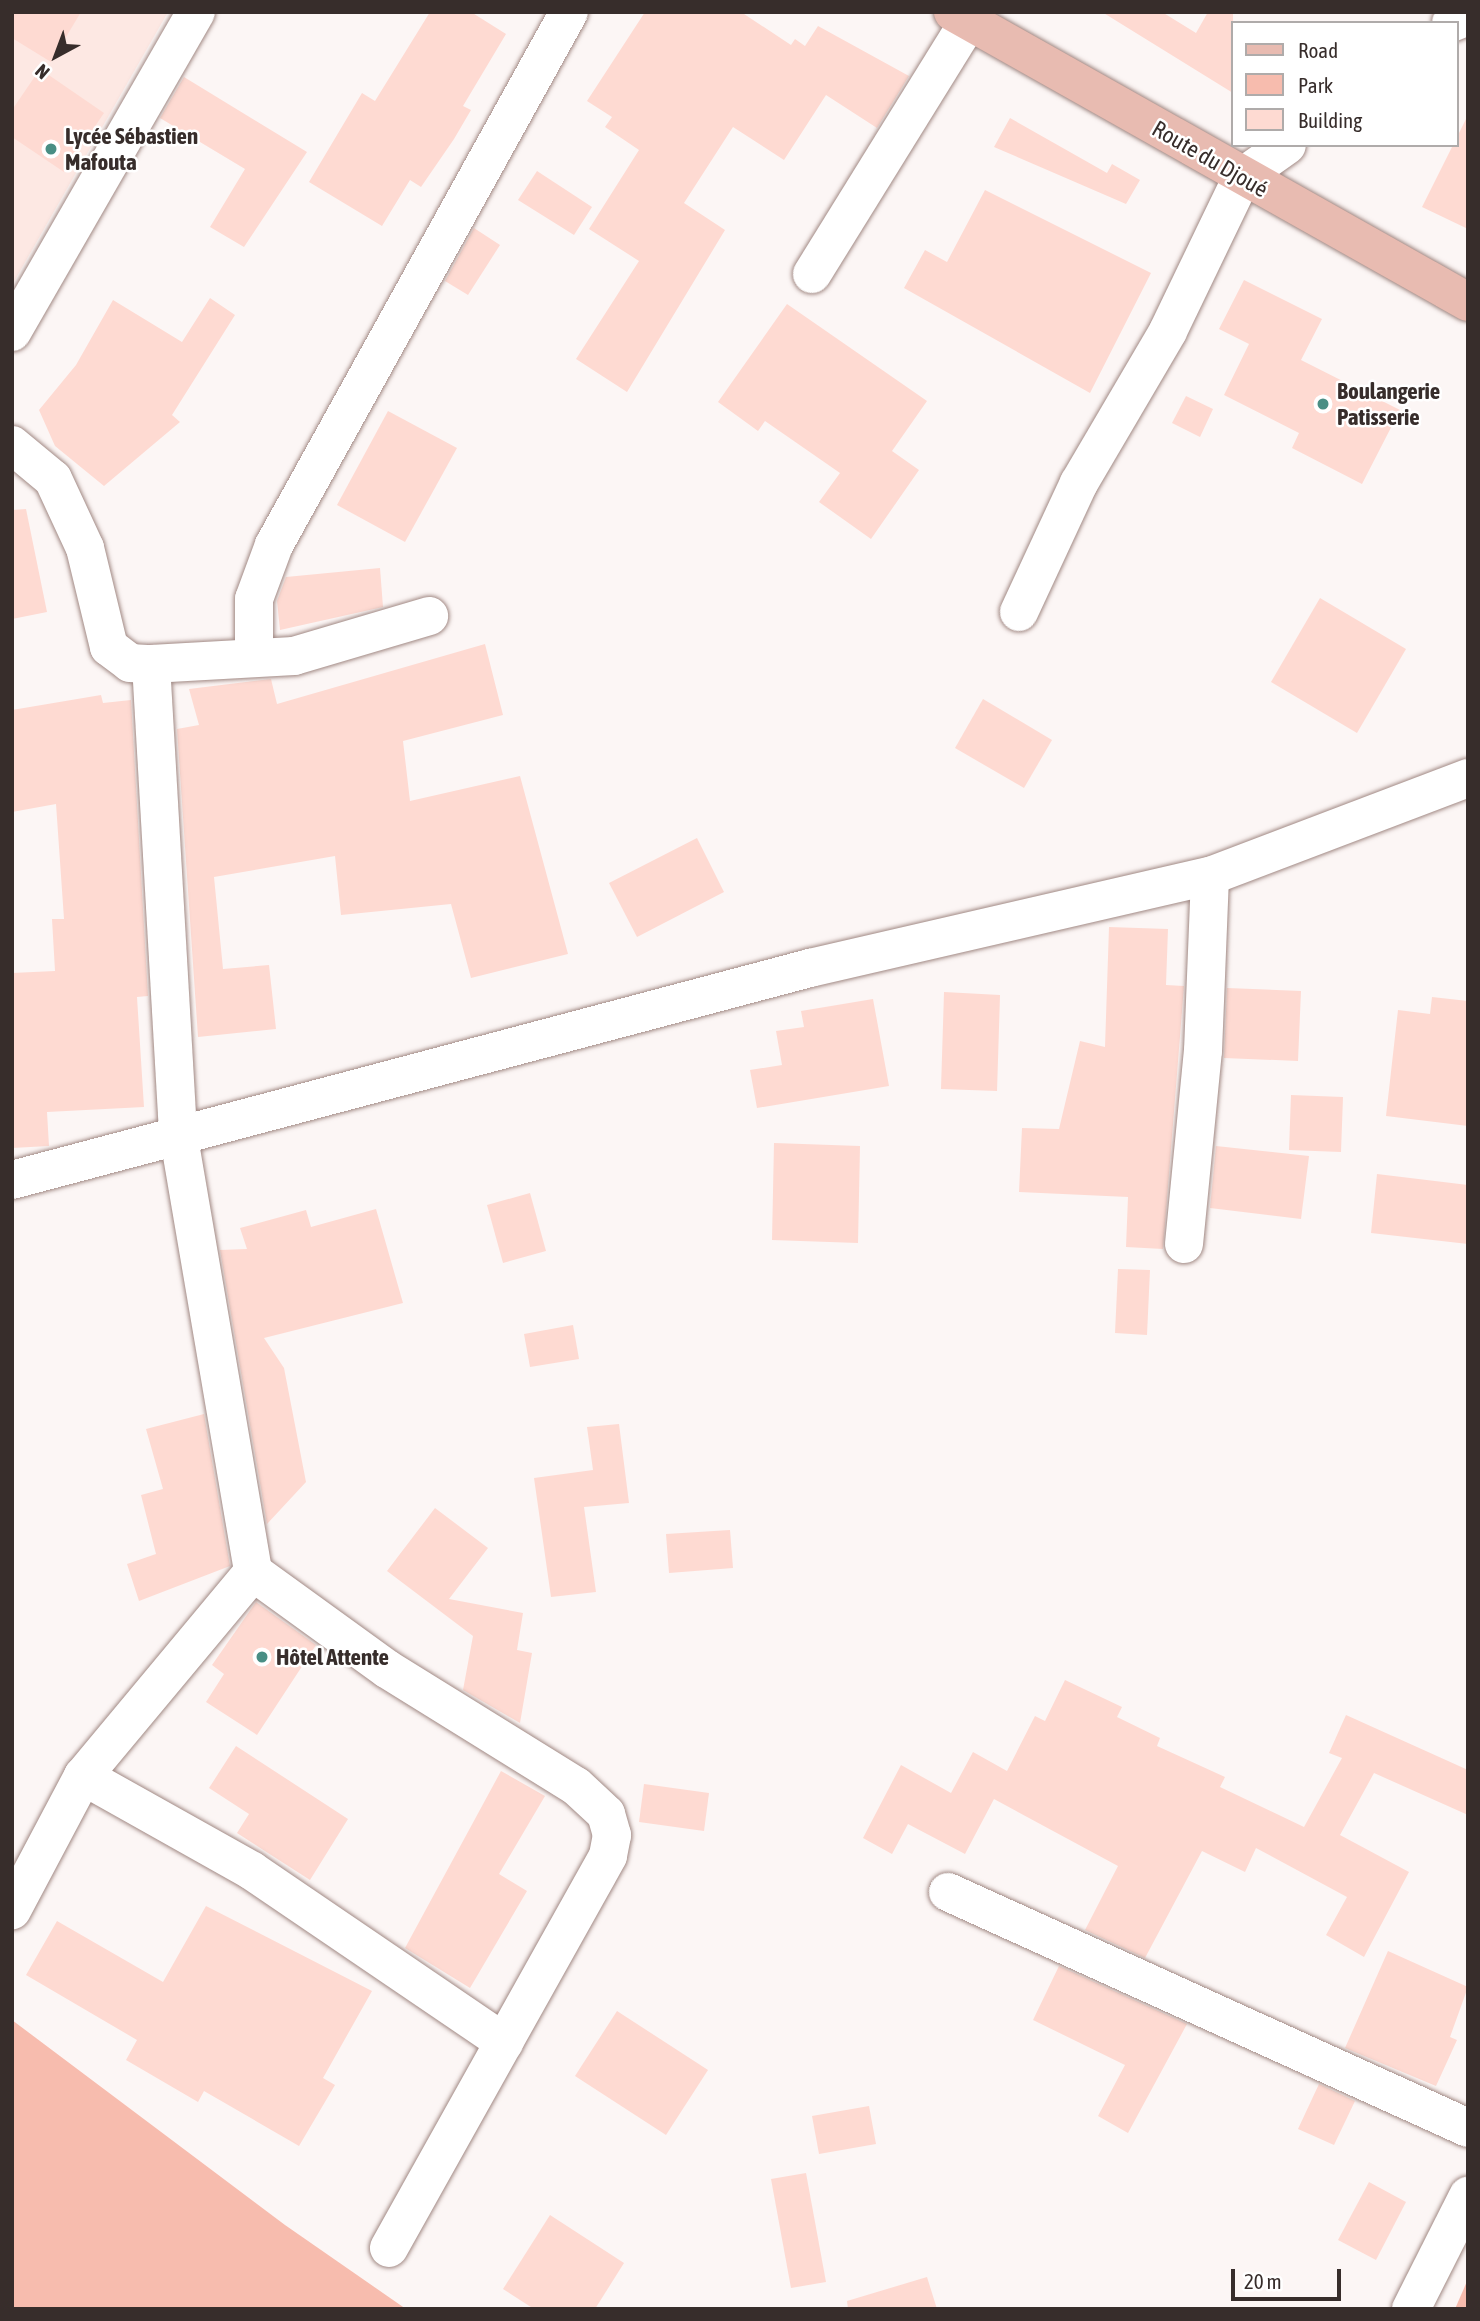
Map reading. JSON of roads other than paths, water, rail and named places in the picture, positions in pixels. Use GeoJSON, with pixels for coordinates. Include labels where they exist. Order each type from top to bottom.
{"type":"FeatureCollection","features":[{"type":"Feature","properties":{"kind":"main road","name":"Route du Djoué"},"geometry":{"type":"LineString","coordinates":[[961,17],[1468,302]]}},
{"type":"Feature","properties":{"kind":"street"},"geometry":{"type":"LineString","coordinates":[[12,332],[196,12]]}},
{"type":"Feature","properties":{"kind":"street"},"geometry":{"type":"LineString","coordinates":[[254,657],[254,600],[274,545],[569,12]]}},
{"type":"Feature","properties":{"kind":"street"},"geometry":{"type":"LineString","coordinates":[[812,274],[961,17]]}},
{"type":"Feature","properties":{"kind":"street"},"geometry":{"type":"LineString","coordinates":[[1019,611],[1079,483],[1168,331],[1242,177],[1284,147]]}},
{"type":"Feature","properties":{"kind":"street"},"geometry":{"type":"LineString","coordinates":[[12,445],[53,479],[85,548],[109,647],[130,663],[294,656],[429,615]]}},
{"type":"Feature","properties":{"kind":"street"},"geometry":{"type":"LineString","coordinates":[[151,664],[178,1132],[253,1572],[387,1669],[576,1786],[606,1814],[608,1856],[389,2248]]}},
{"type":"Feature","properties":{"kind":"street"},"geometry":{"type":"LineString","coordinates":[[12,1180],[178,1132],[810,968],[1210,877],[1468,778]]}},
{"type":"Feature","properties":{"kind":"street"},"geometry":{"type":"LineString","coordinates":[[1184,1244],[1203,1051],[1210,877]]}},
{"type":"Feature","properties":{"kind":"street"},"geometry":{"type":"LineString","coordinates":[[12,1910],[83,1776],[253,1572]]}},
{"type":"Feature","properties":{"kind":"street"},"geometry":{"type":"LineString","coordinates":[[83,1776],[252,1871],[504,2042]]}},
{"type":"Feature","properties":{"kind":"street"},"geometry":{"type":"LineString","coordinates":[[948,1892],[1468,2128]]}},
{"type":"Feature","properties":{"kind":"street"},"geometry":{"type":"LineString","coordinates":[[1411,2309],[1468,2196]]}},
{"type":"Feature","properties":{"kind":"place","name":"Lycée Sébastien Mafouta"},"geometry":{"type":"Point","coordinates":[51,149]}},
{"type":"Feature","properties":{"kind":"place","name":"Boulangerie Patisserie"},"geometry":{"type":"Point","coordinates":[1323,404]}},
{"type":"Feature","properties":{"kind":"place","name":"Hôtel Attente"},"geometry":{"type":"Point","coordinates":[262,1657]}}]}
